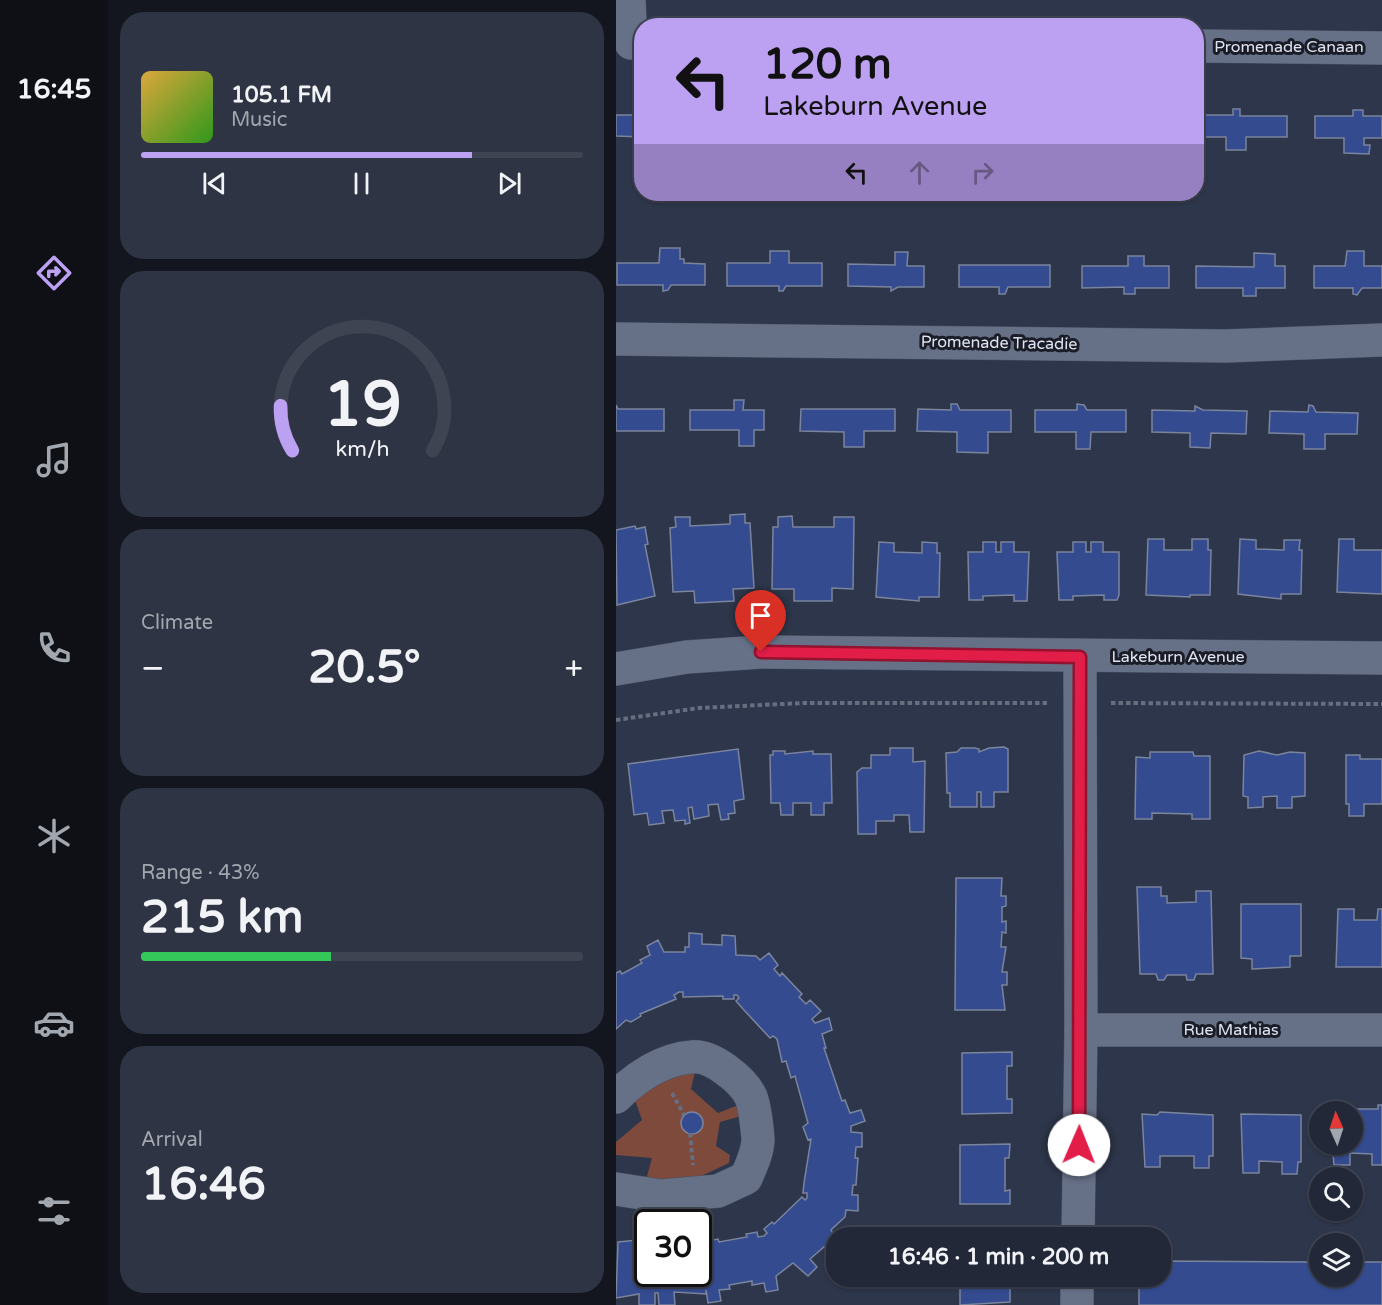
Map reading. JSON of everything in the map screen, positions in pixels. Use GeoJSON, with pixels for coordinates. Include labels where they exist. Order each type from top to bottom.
{"type":"FeatureCollection","features":[{"type":"Feature","properties":{"kind":"street"},"geometry":{"type":"LineString","coordinates":[[629,0],[629,43]]}},
{"type":"Feature","properties":{"kind":"street","name":"Promenade Canaan"},"geometry":{"type":"LineString","coordinates":[[1204,46],[1381,48]]}},
{"type":"Feature","properties":{"kind":"street","name":"Promenade Tracadie"},"geometry":{"type":"LineString","coordinates":[[616,339],[1214,345],[1381,340]]}},
{"type":"Feature","properties":{"kind":"street","name":"Lakeburn Avenue"},"geometry":{"type":"LineString","coordinates":[[616,669],[687,657],[761,652],[1080,657],[1381,658]]}},
{"type":"Feature","properties":{"kind":"street"},"geometry":{"type":"LineString","coordinates":[[1078,1227],[1081,1030],[1080,657]]}},
{"type":"Feature","properties":{"kind":"street","name":"Rue Mathias"},"geometry":{"type":"LineString","coordinates":[[1081,1030],[1381,1030]]}},
{"type":"Feature","properties":{"kind":"street"},"geometry":{"type":"LineString","coordinates":[[616,1097],[626,1086],[659,1065],[694,1056],[710,1060],[724,1067],[751,1097],[758,1141],[746,1178],[718,1191],[661,1196],[616,1189]]}},
{"type":"Feature","properties":{"kind":"street"},"geometry":{"type":"LineString","coordinates":[[1077,1287],[1077,1305]]}},
{"type":"Feature","properties":{"kind":"path"},"geometry":{"type":"LineString","coordinates":[[616,720],[699,708],[803,703],[1381,704]]}},
{"type":"Feature","properties":{"kind":"shaded area"},"geometry":{"type":"Polygon","coordinates":[[[695,1072],[691,1089],[718,1113],[736,1106],[739,1108],[738,1117],[720,1122],[716,1146],[730,1155],[729,1163],[697,1178],[646,1180],[652,1158],[616,1155],[616,1142],[642,1120],[635,1100],[655,1081],[695,1072]]]}},
{"type":"Feature","properties":{"kind":"building"},"geometry":{"type":"Polygon","coordinates":[[[1233,109],[1240,109],[1240,116],[1287,116],[1287,137],[1246,137],[1246,150],[1226,150],[1226,137],[1204,137],[1204,115],[1233,115],[1233,109]]]}},
{"type":"Feature","properties":{"kind":"building"},"geometry":{"type":"Polygon","coordinates":[[[1353,110],[1363,110],[1363,116],[1382,116],[1382,138],[1364,138],[1364,145],[1370,145],[1369,154],[1344,153],[1344,138],[1315,138],[1315,116],[1353,116],[1353,110]]]}},
{"type":"Feature","properties":{"kind":"building"},"geometry":{"type":"Polygon","coordinates":[[[616,115],[634,115],[634,137],[616,136],[616,115]]]}},
{"type":"Feature","properties":{"kind":"building"},"geometry":{"type":"Polygon","coordinates":[[[660,248],[680,248],[680,259],[684,259],[684,263],[705,264],[705,285],[671,285],[668,290],[663,291],[663,285],[617,285],[617,263],[659,263],[660,248]]]}},
{"type":"Feature","properties":{"kind":"building"},"geometry":{"type":"Polygon","coordinates":[[[770,251],[789,251],[789,263],[822,263],[822,286],[786,286],[783,291],[779,291],[779,286],[727,286],[727,263],[770,263],[770,251]]]}},
{"type":"Feature","properties":{"kind":"building"},"geometry":{"type":"Polygon","coordinates":[[[1347,251],[1364,251],[1364,266],[1382,266],[1382,288],[1362,288],[1357,295],[1353,294],[1353,288],[1314,288],[1314,266],[1345,266],[1347,251]]]}},
{"type":"Feature","properties":{"kind":"building"},"geometry":{"type":"Polygon","coordinates":[[[895,252],[908,252],[907,266],[924,266],[924,287],[898,287],[891,291],[891,287],[848,286],[848,264],[895,265],[895,252]]]}},
{"type":"Feature","properties":{"kind":"building"},"geometry":{"type":"Polygon","coordinates":[[[1254,253],[1275,254],[1275,266],[1285,266],[1285,288],[1256,288],[1256,296],[1243,296],[1243,288],[1196,288],[1196,266],[1254,267],[1254,253]]]}},
{"type":"Feature","properties":{"kind":"building"},"geometry":{"type":"Polygon","coordinates":[[[1128,256],[1144,256],[1144,266],[1169,266],[1169,288],[1135,288],[1135,294],[1124,294],[1124,287],[1082,288],[1082,266],[1128,266],[1128,256]]]}},
{"type":"Feature","properties":{"kind":"building"},"geometry":{"type":"Polygon","coordinates":[[[959,265],[1050,265],[1050,287],[1008,287],[1005,294],[999,294],[999,287],[959,287],[959,265]]]}},
{"type":"Feature","properties":{"kind":"building"},"geometry":{"type":"Polygon","coordinates":[[[734,400],[744,400],[743,410],[764,410],[764,430],[754,430],[754,446],[739,446],[739,430],[690,430],[690,410],[734,410],[734,400]]]}},
{"type":"Feature","properties":{"kind":"building"},"geometry":{"type":"Polygon","coordinates":[[[951,404],[957,404],[960,410],[1011,410],[1011,432],[988,432],[988,453],[957,452],[957,432],[917,431],[918,409],[951,410],[951,404]]]}},
{"type":"Feature","properties":{"kind":"building"},"geometry":{"type":"Polygon","coordinates":[[[1077,404],[1084,405],[1087,410],[1126,410],[1126,432],[1091,432],[1090,449],[1076,449],[1076,432],[1035,432],[1035,410],[1077,410],[1077,404]]]}},
{"type":"Feature","properties":{"kind":"building"},"geometry":{"type":"Polygon","coordinates":[[[616,405],[618,409],[664,409],[664,431],[616,431],[616,405]]]}},
{"type":"Feature","properties":{"kind":"building"},"geometry":{"type":"Polygon","coordinates":[[[1309,405],[1313,406],[1316,412],[1358,413],[1357,434],[1325,434],[1325,449],[1304,449],[1304,434],[1269,433],[1270,411],[1308,412],[1309,405]]]}},
{"type":"Feature","properties":{"kind":"building"},"geometry":{"type":"Polygon","coordinates":[[[1195,406],[1203,410],[1247,411],[1246,434],[1211,433],[1210,448],[1190,447],[1190,433],[1152,432],[1152,410],[1195,411],[1195,406]]]}},
{"type":"Feature","properties":{"kind":"building"},"geometry":{"type":"Polygon","coordinates":[[[801,409],[895,409],[895,431],[864,431],[864,447],[844,447],[844,432],[800,431],[801,409]]]}},
{"type":"Feature","properties":{"kind":"building"},"geometry":{"type":"Polygon","coordinates":[[[745,514],[745,523],[750,523],[754,588],[733,589],[734,601],[695,603],[694,591],[673,592],[670,528],[676,527],[675,517],[690,517],[690,526],[730,524],[730,515],[745,514]]]}},
{"type":"Feature","properties":{"kind":"building"},"geometry":{"type":"Polygon","coordinates":[[[792,516],[793,527],[834,527],[834,517],[854,517],[853,589],[832,588],[832,601],[794,601],[794,589],[772,589],[773,527],[778,527],[778,517],[792,516]]]}},
{"type":"Feature","properties":{"kind":"building"},"geometry":{"type":"Polygon","coordinates":[[[635,526],[636,529],[645,527],[648,544],[645,545],[655,596],[617,605],[616,530],[635,526]]]}},
{"type":"Feature","properties":{"kind":"building"},"geometry":{"type":"Polygon","coordinates":[[[1148,539],[1164,539],[1164,550],[1192,550],[1192,539],[1208,539],[1208,550],[1211,550],[1210,595],[1190,595],[1190,597],[1146,595],[1148,539]]]}},
{"type":"Feature","properties":{"kind":"building"},"geometry":{"type":"Polygon","coordinates":[[[1240,539],[1256,540],[1256,549],[1284,550],[1284,540],[1300,540],[1299,550],[1302,550],[1301,594],[1281,594],[1281,599],[1238,594],[1240,539]]]}},
{"type":"Feature","properties":{"kind":"building"},"geometry":{"type":"Polygon","coordinates":[[[1339,539],[1354,539],[1354,550],[1382,550],[1382,594],[1337,592],[1339,539]]]}},
{"type":"Feature","properties":{"kind":"building"},"geometry":{"type":"Polygon","coordinates":[[[879,542],[894,543],[894,552],[922,553],[922,542],[937,543],[937,553],[940,553],[939,597],[919,597],[919,601],[876,597],[879,542]]]}},
{"type":"Feature","properties":{"kind":"building"},"geometry":{"type":"Polygon","coordinates":[[[983,542],[996,542],[996,552],[1001,552],[1001,542],[1014,542],[1014,552],[1029,552],[1027,601],[1014,601],[1014,595],[983,596],[983,600],[969,600],[968,552],[983,552],[983,542]]]}},
{"type":"Feature","properties":{"kind":"building"},"geometry":{"type":"Polygon","coordinates":[[[1073,542],[1086,542],[1086,552],[1091,552],[1091,542],[1103,542],[1103,552],[1119,552],[1117,600],[1104,600],[1104,595],[1073,596],[1073,600],[1059,600],[1057,552],[1073,552],[1073,542]]]}},
{"type":"Feature","properties":{"kind":"building"},"geometry":{"type":"Polygon","coordinates":[[[890,748],[913,748],[913,762],[925,761],[924,832],[910,832],[909,815],[894,815],[894,821],[876,821],[876,834],[858,834],[857,772],[862,768],[871,768],[871,755],[890,755],[890,748]]]}},
{"type":"Feature","properties":{"kind":"building"},"geometry":{"type":"Polygon","coordinates":[[[961,748],[975,748],[979,749],[979,752],[989,748],[1008,749],[1008,792],[994,792],[994,807],[981,807],[981,792],[977,792],[977,807],[950,807],[950,793],[947,793],[946,753],[957,752],[961,748]]]}},
{"type":"Feature","properties":{"kind":"building"},"geometry":{"type":"Polygon","coordinates":[[[738,749],[744,799],[734,801],[735,813],[728,814],[729,819],[721,820],[718,804],[708,805],[709,816],[694,819],[692,807],[688,808],[690,823],[685,824],[685,820],[675,821],[673,810],[662,811],[664,823],[649,825],[647,813],[634,815],[628,764],[738,749]]]}},
{"type":"Feature","properties":{"kind":"building"},"geometry":{"type":"Polygon","coordinates":[[[773,751],[785,751],[785,754],[813,751],[813,754],[831,754],[832,803],[824,803],[824,815],[811,815],[811,803],[793,803],[793,815],[781,815],[780,803],[771,803],[770,755],[773,755],[773,751]]]}},
{"type":"Feature","properties":{"kind":"building"},"geometry":{"type":"Polygon","coordinates":[[[1259,751],[1277,755],[1290,752],[1305,753],[1305,796],[1292,797],[1292,808],[1277,808],[1277,796],[1263,797],[1263,807],[1248,808],[1248,797],[1243,796],[1244,755],[1259,751]]]}},
{"type":"Feature","properties":{"kind":"building"},"geometry":{"type":"Polygon","coordinates":[[[1150,752],[1193,752],[1194,756],[1210,756],[1210,819],[1192,819],[1192,814],[1152,813],[1152,819],[1135,819],[1136,757],[1150,758],[1150,752]]]}},
{"type":"Feature","properties":{"kind":"building"},"geometry":{"type":"Polygon","coordinates":[[[1346,755],[1360,755],[1360,759],[1382,759],[1382,804],[1364,804],[1364,816],[1349,816],[1349,804],[1346,804],[1346,755]]]}},
{"type":"Feature","properties":{"kind":"building"},"geometry":{"type":"Polygon","coordinates":[[[956,878],[1002,878],[1001,896],[1006,896],[1006,906],[1002,907],[1002,922],[1006,921],[1006,933],[1002,932],[1001,947],[1006,947],[1002,972],[1007,972],[1007,985],[1002,985],[1005,1010],[955,1010],[956,878]]]}},
{"type":"Feature","properties":{"kind":"building"},"geometry":{"type":"Polygon","coordinates":[[[1137,887],[1161,887],[1161,896],[1167,896],[1167,903],[1196,902],[1196,891],[1211,891],[1213,974],[1196,974],[1194,980],[1187,980],[1186,975],[1167,975],[1164,980],[1158,980],[1156,974],[1140,974],[1137,887]]]}},
{"type":"Feature","properties":{"kind":"building"},"geometry":{"type":"Polygon","coordinates":[[[1241,904],[1301,904],[1301,956],[1290,956],[1290,967],[1252,969],[1252,959],[1241,958],[1241,904]]]}},
{"type":"Feature","properties":{"kind":"building"},"geometry":{"type":"Polygon","coordinates":[[[1338,909],[1354,909],[1354,920],[1377,920],[1378,909],[1382,909],[1382,967],[1336,967],[1338,909]]]}},
{"type":"Feature","properties":{"kind":"building"},"geometry":{"type":"Polygon","coordinates":[[[689,933],[702,934],[702,944],[722,945],[722,935],[735,936],[736,955],[756,956],[760,960],[769,953],[778,965],[774,969],[780,976],[782,973],[802,994],[799,997],[806,1004],[810,1000],[821,1011],[812,1019],[815,1023],[829,1018],[832,1030],[822,1034],[826,1048],[824,1048],[842,1101],[845,1100],[850,1113],[861,1110],[865,1121],[851,1126],[851,1132],[862,1133],[862,1147],[856,1147],[855,1158],[858,1158],[856,1185],[853,1185],[852,1195],[858,1195],[858,1211],[846,1210],[845,1217],[834,1227],[826,1227],[826,1247],[810,1259],[817,1267],[808,1276],[793,1263],[776,1276],[778,1290],[766,1292],[764,1283],[752,1285],[752,1281],[729,1285],[730,1289],[719,1290],[721,1301],[708,1303],[706,1290],[706,1294],[674,1292],[675,1305],[659,1305],[658,1293],[655,1293],[655,1305],[639,1305],[639,1294],[616,1298],[618,1242],[634,1240],[634,1287],[712,1287],[712,1240],[718,1239],[719,1242],[747,1237],[746,1234],[757,1232],[758,1237],[764,1236],[767,1233],[764,1229],[772,1222],[774,1224],[802,1197],[805,1200],[807,1198],[807,1193],[803,1193],[811,1139],[808,1140],[803,1127],[808,1123],[795,1076],[791,1078],[786,1061],[782,1062],[777,1039],[773,1036],[770,1038],[743,1009],[736,1001],[739,998],[737,995],[734,995],[734,999],[723,999],[723,996],[683,997],[683,992],[679,992],[674,995],[676,999],[640,1014],[641,1016],[631,1022],[626,1020],[616,1029],[616,973],[620,971],[622,974],[642,963],[640,960],[650,955],[647,946],[658,940],[664,952],[685,952],[685,947],[689,947],[689,933]]]}},
{"type":"Feature","properties":{"kind":"building"},"geometry":{"type":"Polygon","coordinates":[[[1012,1052],[1012,1066],[1007,1066],[1007,1099],[1012,1099],[1012,1113],[962,1114],[962,1053],[1012,1052]]]}},
{"type":"Feature","properties":{"kind":"building"},"geometry":{"type":"Polygon","coordinates":[[[1378,1105],[1382,1105],[1382,1165],[1372,1165],[1372,1154],[1363,1154],[1363,1109],[1378,1109],[1378,1105]]]}},
{"type":"Feature","properties":{"kind":"building"},"geometry":{"type":"Polygon","coordinates":[[[692,1112],[700,1115],[703,1123],[700,1131],[692,1134],[684,1131],[681,1123],[684,1115],[692,1112]]]}},
{"type":"Feature","properties":{"kind":"building"},"geometry":{"type":"Polygon","coordinates":[[[1160,1112],[1213,1115],[1213,1156],[1209,1156],[1209,1168],[1194,1168],[1194,1156],[1160,1156],[1160,1167],[1145,1167],[1142,1114],[1157,1115],[1160,1112]]]}},
{"type":"Feature","properties":{"kind":"building"},"geometry":{"type":"Polygon","coordinates":[[[1241,1114],[1301,1115],[1301,1162],[1298,1162],[1297,1174],[1282,1174],[1282,1162],[1259,1161],[1259,1173],[1243,1173],[1241,1114]]]}},
{"type":"Feature","properties":{"kind":"building"},"geometry":{"type":"Polygon","coordinates":[[[1010,1144],[1009,1158],[1005,1158],[1005,1191],[1010,1190],[1010,1204],[960,1204],[960,1145],[1010,1144]]]}},
{"type":"Feature","properties":{"kind":"building"},"geometry":{"type":"Polygon","coordinates":[[[1333,1155],[1350,1155],[1350,1165],[1334,1165],[1333,1155]]]}},
{"type":"Feature","properties":{"kind":"building"},"geometry":{"type":"Polygon","coordinates":[[[1171,1261],[1309,1262],[1309,1287],[1363,1287],[1363,1262],[1382,1262],[1382,1305],[1139,1305],[1139,1287],[1171,1287],[1171,1261]]]}},
{"type":"Feature","properties":{"kind":"building"},"geometry":{"type":"Polygon","coordinates":[[[960,1287],[1010,1287],[1010,1302],[960,1305],[960,1287]]]}},
{"type":"Feature","properties":{"kind":"route"},"geometry":{"type":"LineString","coordinates":[[761,652],[1080,657],[1079,1145]]}}]}
